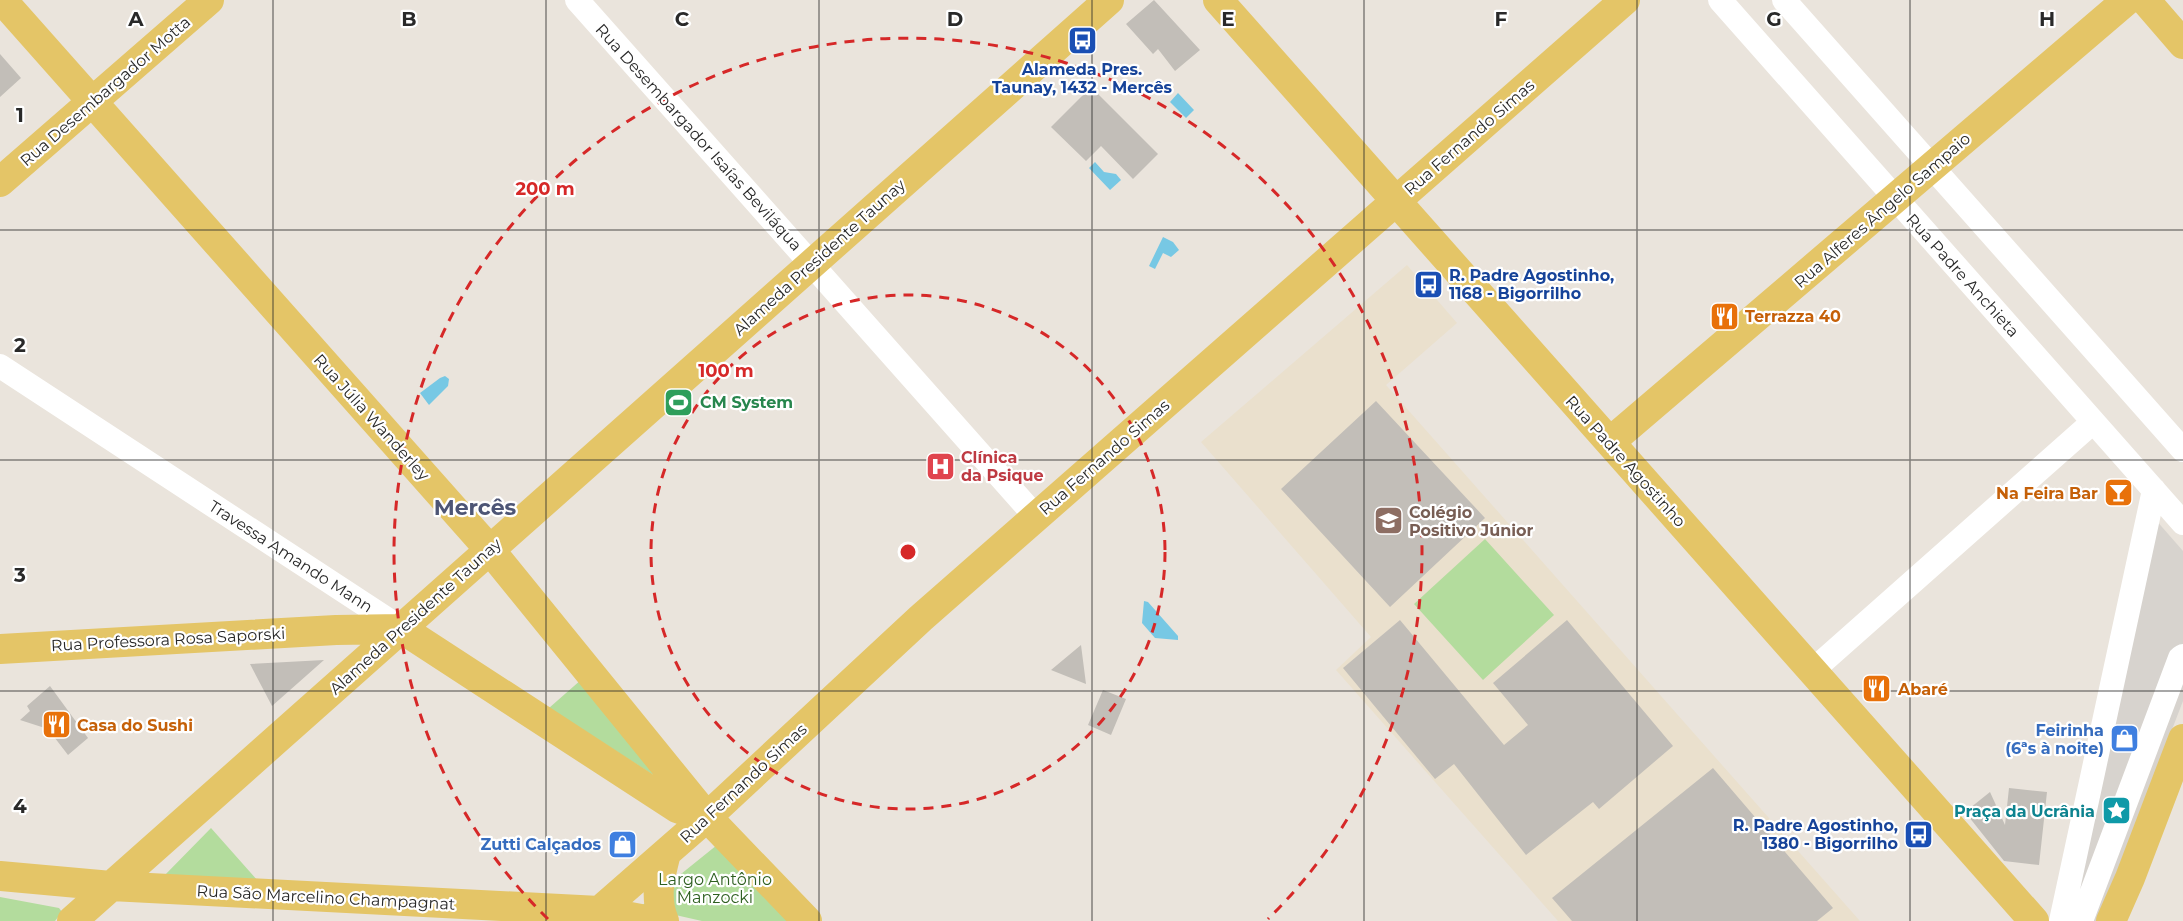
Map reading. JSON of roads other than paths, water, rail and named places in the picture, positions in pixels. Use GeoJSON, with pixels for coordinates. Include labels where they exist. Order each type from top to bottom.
{"type":"FeatureCollection","features":[{"type":"Feature","properties":{"kind":"main road","name":"Rua Júlia Wanderley"},"geometry":{"type":"LineString","coordinates":[[2,0],[490,550],[707,817],[807,921]]}},
{"type":"Feature","properties":{"kind":"main road","name":"Rua Desembargador Motta"},"geometry":{"type":"LineString","coordinates":[[0,182],[209,0]]}},
{"type":"Feature","properties":{"kind":"main road","name":"Alameda Presidente Taunay"},"geometry":{"type":"LineString","coordinates":[[72,921],[1109,0]]}},
{"type":"Feature","properties":{"kind":"main road","name":"Rua Padre Agostinho"},"geometry":{"type":"LineString","coordinates":[[1218,0],[2034,921]]}},
{"type":"Feature","properties":{"kind":"main road","name":"Rua Fernando Simas"},"geometry":{"type":"LineString","coordinates":[[594,916],[707,817],[921,618],[1625,0]]}},
{"type":"Feature","properties":{"kind":"main road","name":"Rua Alferes Ângelo Sampaio"},"geometry":{"type":"LineString","coordinates":[[1610,442],[2127,0]]}},
{"type":"Feature","properties":{"kind":"main road"},"geometry":{"type":"LineString","coordinates":[[2145,0],[2183,44]]}},
{"type":"Feature","properties":{"kind":"main road","name":"Travessa Amando Mann"},"geometry":{"type":"LineString","coordinates":[[402,629],[677,808],[707,817]]}},
{"type":"Feature","properties":{"kind":"main road","name":"Rua Professora Rosa Saporski"},"geometry":{"type":"LineString","coordinates":[[0,649],[336,630],[402,629]]}},
{"type":"Feature","properties":{"kind":"main road"},"geometry":{"type":"LineString","coordinates":[[2111,921],[2130,878],[2183,739]]}},
{"type":"Feature","properties":{"kind":"main road"},"geometry":{"type":"LineString","coordinates":[[664,921],[658,901],[658,889],[666,853]]}},
{"type":"Feature","properties":{"kind":"main road","name":"Rua São Marcelino Champagnat"},"geometry":{"type":"LineString","coordinates":[[0,876],[111,886],[651,921]]}},
{"type":"Feature","properties":{"kind":"street","name":"Rua Desembargador Isaías Beviláqua"},"geometry":{"type":"LineString","coordinates":[[577,0],[1036,517]]}},
{"type":"Feature","properties":{"kind":"street","name":"Rua Padre Anchieta"},"geometry":{"type":"LineString","coordinates":[[1720,0],[2183,523]]}},
{"type":"Feature","properties":{"kind":"street"},"geometry":{"type":"LineString","coordinates":[[1784,0],[1932,167],[2180,439]]}},
{"type":"Feature","properties":{"kind":"street","name":"Travessa Amando Mann"},"geometry":{"type":"LineString","coordinates":[[0,366],[402,629]]}},
{"type":"Feature","properties":{"kind":"street"},"geometry":{"type":"LineString","coordinates":[[1812,671],[2093,422]]}},
{"type":"Feature","properties":{"kind":"street"},"geometry":{"type":"LineString","coordinates":[[2061,921],[2154,490]]}},
{"type":"Feature","properties":{"kind":"street"},"geometry":{"type":"LineString","coordinates":[[336,630],[341,615],[340,588]]}},
{"type":"Feature","properties":{"kind":"street"},"geometry":{"type":"LineString","coordinates":[[2081,921],[2180,658],[2183,656]]}},
{"type":"Feature","properties":{"kind":"water"},"geometry":{"type":"Polygon","coordinates":[[[1178,93],[1194,110],[1186,118],[1170,102],[1178,93]]]}},
{"type":"Feature","properties":{"kind":"water"},"geometry":{"type":"Polygon","coordinates":[[[1095,162],[1104,172],[1116,174],[1121,180],[1110,190],[1089,168],[1095,162]]]}},
{"type":"Feature","properties":{"kind":"water"},"geometry":{"type":"Polygon","coordinates":[[[1163,237],[1173,242],[1179,250],[1171,257],[1163,253],[1155,269],[1149,266],[1163,237]]]}},
{"type":"Feature","properties":{"kind":"water"},"geometry":{"type":"Polygon","coordinates":[[[445,376],[449,379],[448,386],[429,405],[420,393],[445,376]]]}},
{"type":"Feature","properties":{"kind":"water"},"geometry":{"type":"Polygon","coordinates":[[[1144,601],[1148,602],[1178,636],[1178,640],[1155,638],[1142,623],[1144,601]]]}},
{"type":"Feature","properties":{"kind":"place","name":"Alameda Pres. Taunay, 1432 - Mercês"},"geometry":{"type":"Point","coordinates":[1082,41]}},
{"type":"Feature","properties":{"kind":"place","name":"R. Padre Agostinho, 1168 - Bigorrilho"},"geometry":{"type":"Point","coordinates":[1428,284]}},
{"type":"Feature","properties":{"kind":"place","name":"Terrazza 40"},"geometry":{"type":"Point","coordinates":[1724,316]}},
{"type":"Feature","properties":{"kind":"place","name":"CM System"},"geometry":{"type":"Point","coordinates":[679,402]}},
{"type":"Feature","properties":{"kind":"place","name":"Clínica da Psique"},"geometry":{"type":"Point","coordinates":[940,466]}},
{"type":"Feature","properties":{"kind":"place","name":"Na Feira Bar"},"geometry":{"type":"Point","coordinates":[2119,493]}},
{"type":"Feature","properties":{"kind":"place","name":"Colégio Positivo Júnior"},"geometry":{"type":"Point","coordinates":[1388,521]}},
{"type":"Feature","properties":{"kind":"place","name":"Abaré"},"geometry":{"type":"Point","coordinates":[1877,689]}},
{"type":"Feature","properties":{"kind":"place","name":"Casa do Sushi"},"geometry":{"type":"Point","coordinates":[56,725]}},
{"type":"Feature","properties":{"kind":"place","name":"Feirinha (6ªs à noite)"},"geometry":{"type":"Point","coordinates":[2125,739]}},
{"type":"Feature","properties":{"kind":"place","name":"Praça da Ucrânia"},"geometry":{"type":"Point","coordinates":[2116,811]}},
{"type":"Feature","properties":{"kind":"place","name":"R. Padre Agostinho, 1380 - Bigorrilho"},"geometry":{"type":"Point","coordinates":[1919,834]}},
{"type":"Feature","properties":{"kind":"place","name":"Zutti Calçados"},"geometry":{"type":"Point","coordinates":[622,844]}},
{"type":"Feature","properties":{"kind":"district","name":"Mercês"},"geometry":{"type":"Point","coordinates":[475,507]}},
{"type":"Feature","properties":{"kind":"park label","name":"Largo Antônio Manzocki"},"geometry":{"type":"Point","coordinates":[715,888]}}]}
